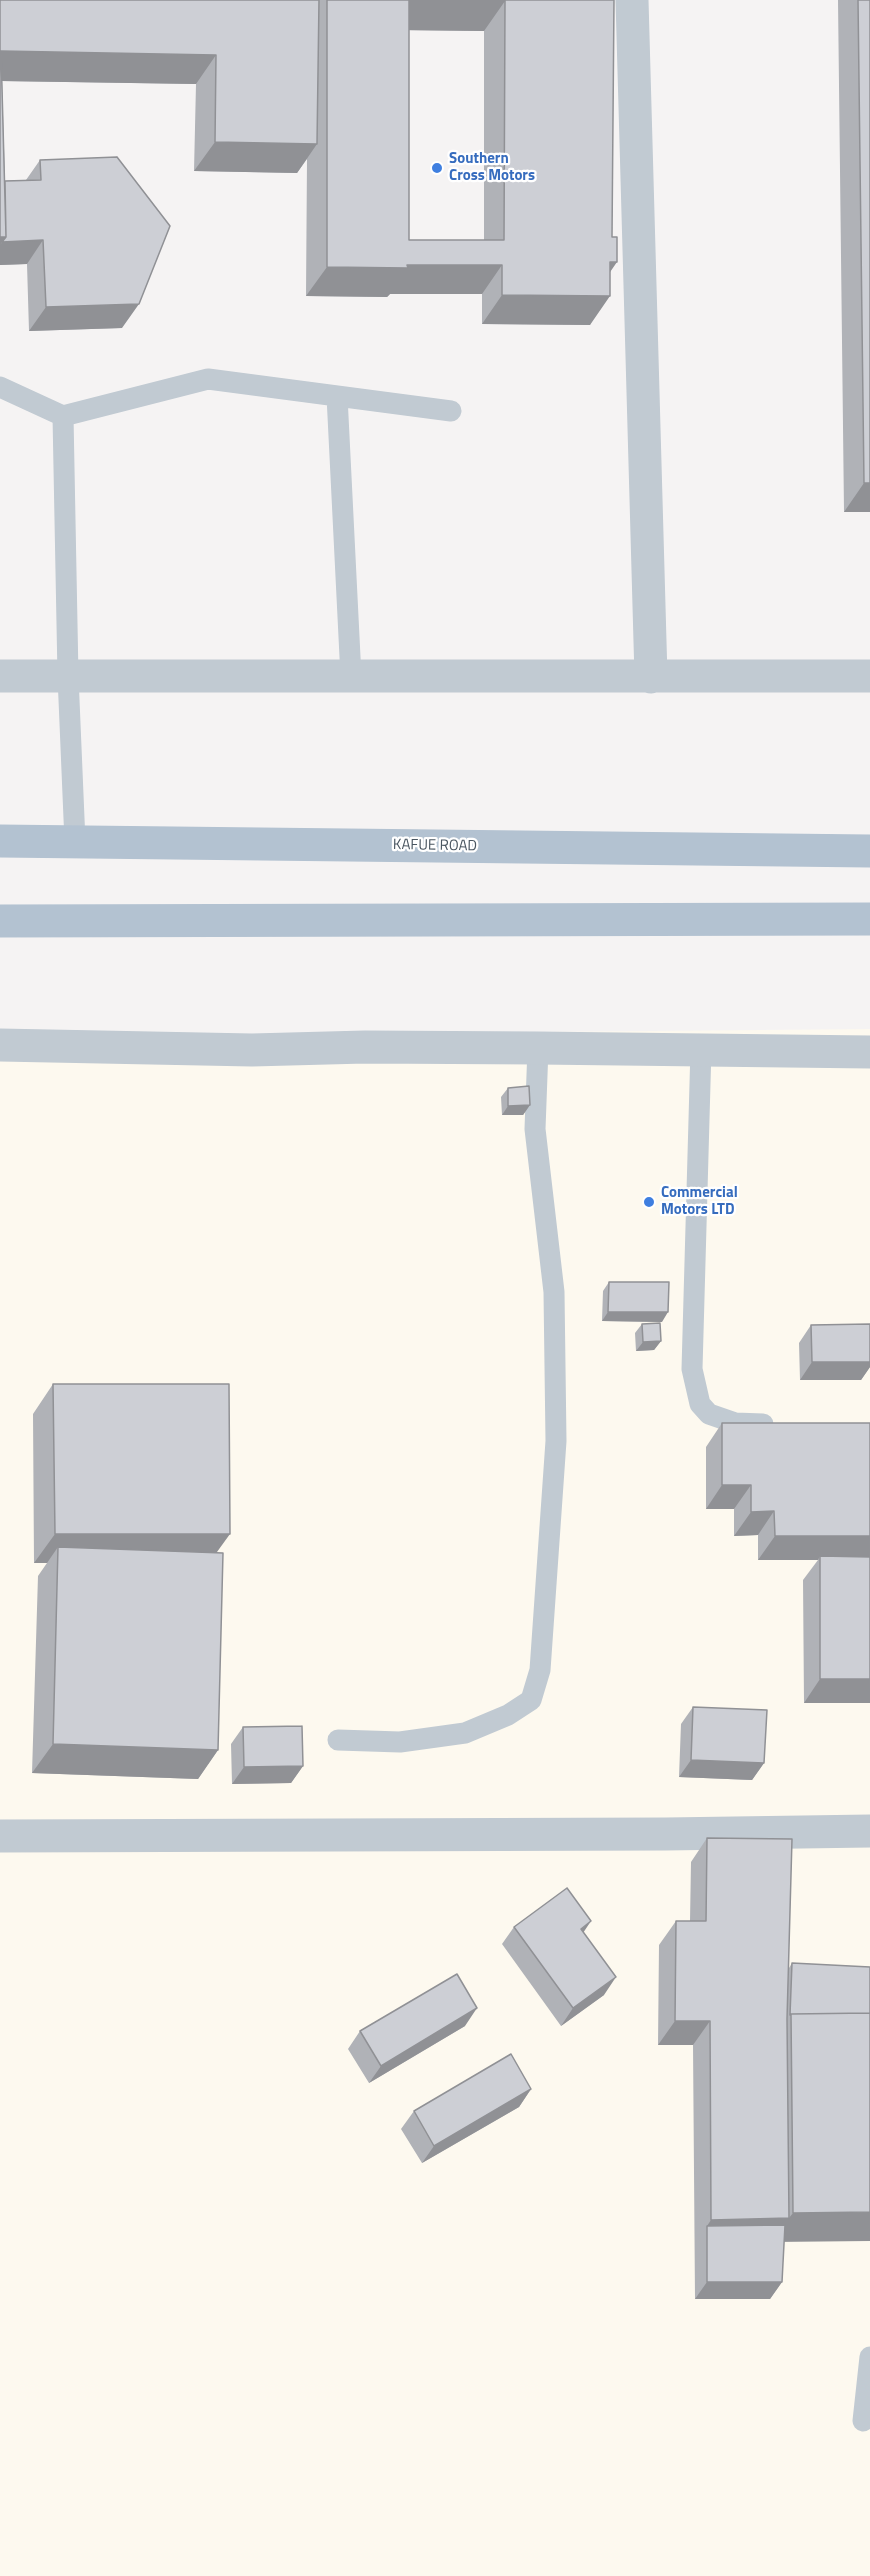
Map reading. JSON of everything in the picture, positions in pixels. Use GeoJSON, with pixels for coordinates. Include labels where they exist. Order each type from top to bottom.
{"type":"FeatureCollection","features":[{"type":"Feature","properties":{"kind":"main road","name":"KAFUE ROAD"},"geometry":{"type":"LineString","coordinates":[[0,841],[870,851]]}},
{"type":"Feature","properties":{"kind":"main road"},"geometry":{"type":"LineString","coordinates":[[0,921],[870,919]]}},
{"type":"Feature","properties":{"kind":"street"},"geometry":{"type":"LineString","coordinates":[[632,0],[651,677]]}},
{"type":"Feature","properties":{"kind":"street"},"geometry":{"type":"LineString","coordinates":[[0,676],[870,676]]}},
{"type":"Feature","properties":{"kind":"street"},"geometry":{"type":"LineString","coordinates":[[0,1045],[252,1050],[364,1047],[701,1048],[816,1053],[870,1052]]}},
{"type":"Feature","properties":{"kind":"street"},"geometry":{"type":"LineString","coordinates":[[0,1836],[596,1835],[870,1831]]}},
{"type":"Feature","properties":{"kind":"lane"},"geometry":{"type":"LineString","coordinates":[[0,387],[63,416],[208,379],[451,411]]}},
{"type":"Feature","properties":{"kind":"lane"},"geometry":{"type":"LineString","coordinates":[[337,396],[351,677]]}},
{"type":"Feature","properties":{"kind":"lane"},"geometry":{"type":"LineString","coordinates":[[63,416],[68,676],[75,842]]}},
{"type":"Feature","properties":{"kind":"lane"},"geometry":{"type":"LineString","coordinates":[[338,1740],[400,1742],[465,1733],[508,1715],[531,1700],[540,1670],[556,1441],[554,1292],[535,1129],[538,1048]]}},
{"type":"Feature","properties":{"kind":"lane"},"geometry":{"type":"LineString","coordinates":[[701,1048],[692,1369],[700,1404],[709,1414],[735,1424],[783,1424]]}},
{"type":"Feature","properties":{"kind":"lane"},"geometry":{"type":"LineString","coordinates":[[864,2421],[870,2357]]}},
{"type":"Feature","properties":{"kind":"shaded area"},"geometry":{"type":"Polygon","coordinates":[[[870,1029],[870,2576],[0,2576],[0,1037],[870,1029]]]}},
{"type":"Feature","properties":{"kind":"building"},"geometry":{"type":"Polygon","coordinates":[[[0,0],[319,0],[317,144],[215,142],[216,55],[1,51],[6,237],[0,237],[0,0]]]}},
{"type":"Feature","properties":{"kind":"building"},"geometry":{"type":"Polygon","coordinates":[[[327,0],[614,0],[612,237],[617,237],[617,262],[610,262],[610,296],[502,295],[502,265],[407,265],[408,268],[327,267],[327,0]],[[409,1],[409,240],[504,240],[505,1],[409,1]]]}},
{"type":"Feature","properties":{"kind":"building"},"geometry":{"type":"Polygon","coordinates":[[[858,0],[870,0],[870,483],[864,483],[858,0]]]}},
{"type":"Feature","properties":{"kind":"building"},"geometry":{"type":"Polygon","coordinates":[[[117,157],[170,226],[139,304],[46,307],[43,240],[2,242],[6,237],[5,181],[41,180],[40,160],[117,157]]]}},
{"type":"Feature","properties":{"kind":"building"},"geometry":{"type":"Polygon","coordinates":[[[529,1086],[530,1105],[508,1106],[508,1088],[529,1086]]]}},
{"type":"Feature","properties":{"kind":"building"},"geometry":{"type":"Polygon","coordinates":[[[609,1282],[669,1282],[668,1312],[608,1312],[609,1282]]]}},
{"type":"Feature","properties":{"kind":"building"},"geometry":{"type":"Polygon","coordinates":[[[660,1323],[661,1341],[643,1342],[642,1324],[660,1323]]]}},
{"type":"Feature","properties":{"kind":"building"},"geometry":{"type":"Polygon","coordinates":[[[870,1324],[870,1362],[812,1362],[811,1325],[870,1324]]]}},
{"type":"Feature","properties":{"kind":"building"},"geometry":{"type":"Polygon","coordinates":[[[53,1384],[229,1384],[230,1534],[55,1534],[53,1384]]]}},
{"type":"Feature","properties":{"kind":"building"},"geometry":{"type":"Polygon","coordinates":[[[722,1423],[870,1423],[870,1536],[775,1536],[774,1511],[751,1512],[751,1485],[722,1485],[722,1423]]]}},
{"type":"Feature","properties":{"kind":"building"},"geometry":{"type":"Polygon","coordinates":[[[58,1547],[223,1553],[218,1750],[53,1744],[58,1547]]]}},
{"type":"Feature","properties":{"kind":"building"},"geometry":{"type":"Polygon","coordinates":[[[820,1556],[870,1557],[870,1679],[820,1679],[820,1556]]]}},
{"type":"Feature","properties":{"kind":"building"},"geometry":{"type":"Polygon","coordinates":[[[693,1707],[767,1710],[764,1763],[691,1760],[693,1707]]]}},
{"type":"Feature","properties":{"kind":"building"},"geometry":{"type":"Polygon","coordinates":[[[302,1726],[303,1766],[244,1767],[243,1727],[302,1726]]]}},
{"type":"Feature","properties":{"kind":"building"},"geometry":{"type":"Polygon","coordinates":[[[707,1838],[792,1839],[787,2019],[789,2218],[711,2220],[710,2021],[675,2021],[676,1921],[706,1921],[707,1838]]]}},
{"type":"Feature","properties":{"kind":"building"},"geometry":{"type":"Polygon","coordinates":[[[567,1888],[591,1921],[581,1929],[616,1977],[573,2008],[514,1927],[567,1888]]]}},
{"type":"Feature","properties":{"kind":"building"},"geometry":{"type":"Polygon","coordinates":[[[792,1963],[870,1967],[870,2013],[790,2015],[792,1963]]]}},
{"type":"Feature","properties":{"kind":"building"},"geometry":{"type":"Polygon","coordinates":[[[457,1974],[477,2008],[381,2066],[360,2031],[457,1974]]]}},
{"type":"Feature","properties":{"kind":"building"},"geometry":{"type":"Polygon","coordinates":[[[870,2013],[870,2212],[793,2213],[791,2014],[870,2013]]]}},
{"type":"Feature","properties":{"kind":"building"},"geometry":{"type":"Polygon","coordinates":[[[511,2054],[531,2089],[434,2146],[414,2111],[511,2054]]]}},
{"type":"Feature","properties":{"kind":"building"},"geometry":{"type":"Polygon","coordinates":[[[785,2225],[782,2282],[707,2282],[707,2226],[785,2225]]]}},
{"type":"Feature","properties":{"kind":"place","name":"Southern Cross Motors"},"geometry":{"type":"Point","coordinates":[437,168]}},
{"type":"Feature","properties":{"kind":"place","name":"Commercial Motors LTD"},"geometry":{"type":"Point","coordinates":[649,1202]}}]}
